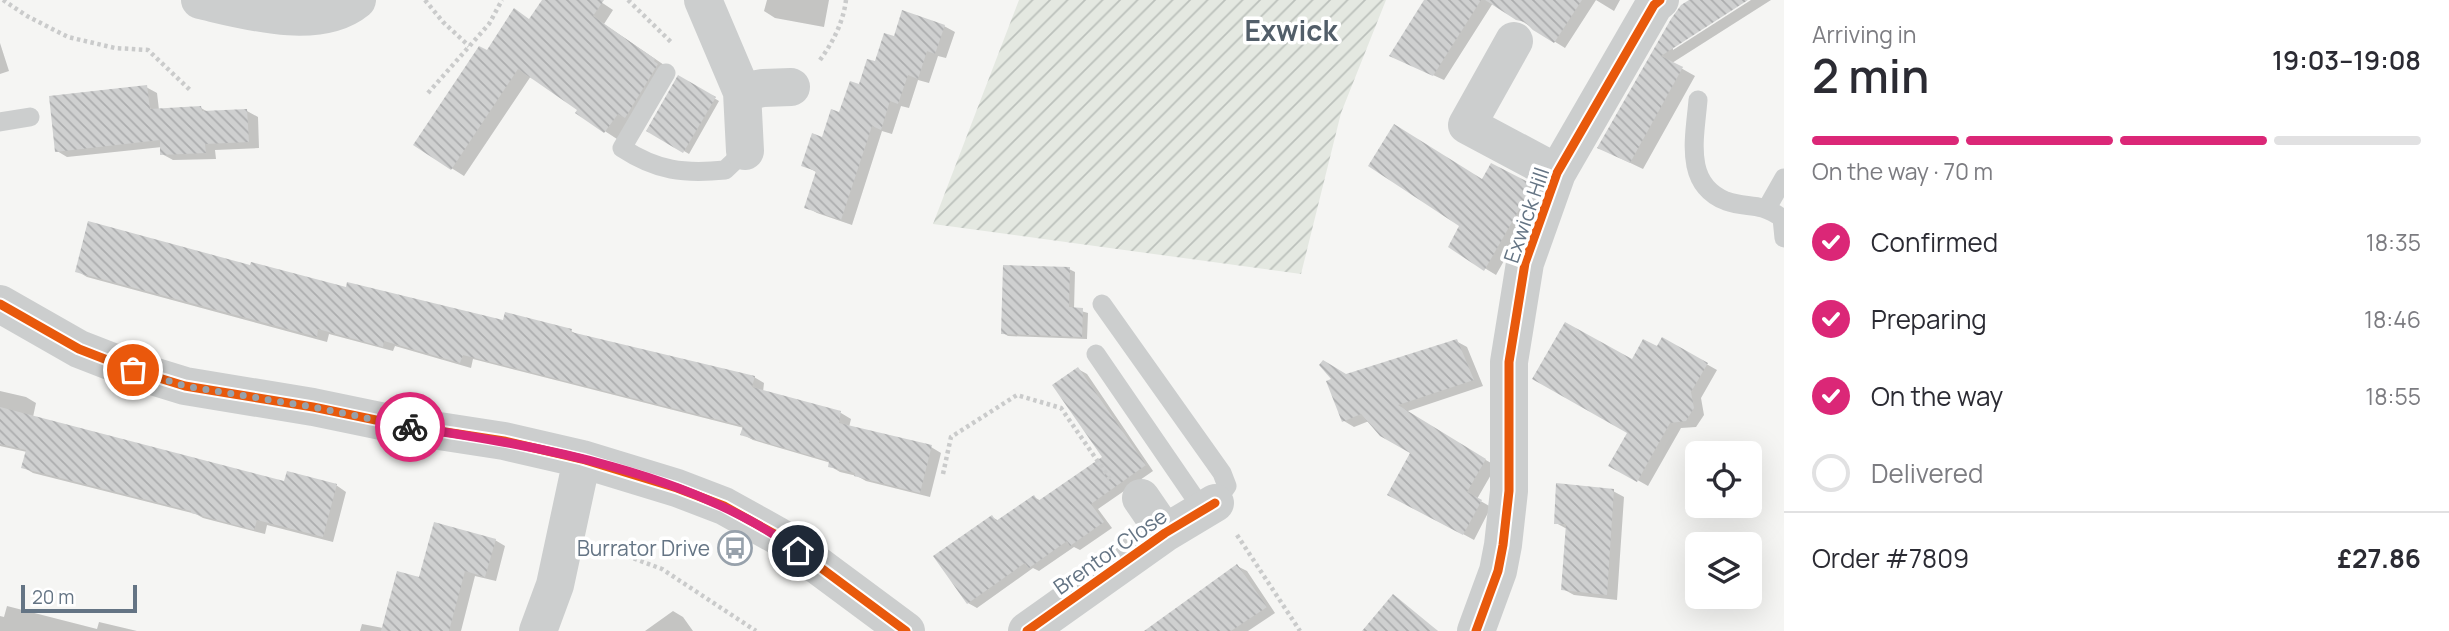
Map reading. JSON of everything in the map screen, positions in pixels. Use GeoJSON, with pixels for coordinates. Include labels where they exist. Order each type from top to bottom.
{"type":"FeatureCollection","features":[{"type":"Feature","properties":{"kind":"street"},"geometry":{"type":"LineString","coordinates":[[200,0],[328,28],[357,0]]}},
{"type":"Feature","properties":{"kind":"street"},"geometry":{"type":"LineString","coordinates":[[703,0],[742,92],[744,151]]}},
{"type":"Feature","properties":{"kind":"street","name":"Exwick Hill"},"geometry":{"type":"LineString","coordinates":[[1476,631],[1498,571],[1503,545],[1509,491],[1509,362],[1525,263],[1557,173],[1654,5],[1660,0]]}},
{"type":"Feature","properties":{"kind":"street"},"geometry":{"type":"LineString","coordinates":[[1514,41],[1467,125],[1557,173]]}},
{"type":"Feature","properties":{"kind":"street"},"geometry":{"type":"LineString","coordinates":[[742,92],[791,87]]}},
{"type":"Feature","properties":{"kind":"street"},"geometry":{"type":"LineString","coordinates":[[0,304],[79,349],[185,386],[504,441],[582,459],[677,488],[724,506],[778,536],[906,631]]}},
{"type":"Feature","properties":{"kind":"street"},"geometry":{"type":"LineString","coordinates":[[538,631],[555,585],[582,459]]}},
{"type":"Feature","properties":{"kind":"street","name":"Brentor Close"},"geometry":{"type":"LineString","coordinates":[[1141,498],[1165,533]]}},
{"type":"Feature","properties":{"kind":"street","name":"Brentor Close"},"geometry":{"type":"LineString","coordinates":[[1027,631],[1165,533],[1209,506]]}},
{"type":"Feature","properties":{"kind":"lane"},"geometry":{"type":"LineString","coordinates":[[666,73],[622,148],[641,160],[675,172],[725,170],[744,151]]}},
{"type":"Feature","properties":{"kind":"lane"},"geometry":{"type":"LineString","coordinates":[[1698,100],[1694,161],[1704,188],[1727,201],[1767,208],[1783,218],[1784,238]]}},
{"type":"Feature","properties":{"kind":"lane"},"geometry":{"type":"LineString","coordinates":[[0,122],[30,117]]}},
{"type":"Feature","properties":{"kind":"lane"},"geometry":{"type":"LineString","coordinates":[[1767,208],[1784,178]]}},
{"type":"Feature","properties":{"kind":"lane"},"geometry":{"type":"LineString","coordinates":[[1096,354],[1209,506],[1227,486],[1222,473],[1102,304]]}},
{"type":"Feature","properties":{"kind":"path"},"geometry":{"type":"LineString","coordinates":[[3,0],[68,37],[115,48],[149,50],[190,90]]}},
{"type":"Feature","properties":{"kind":"path"},"geometry":{"type":"LineString","coordinates":[[425,0],[469,47]]}},
{"type":"Feature","properties":{"kind":"path"},"geometry":{"type":"LineString","coordinates":[[428,93],[489,24],[502,0]]}},
{"type":"Feature","properties":{"kind":"path"},"geometry":{"type":"LineString","coordinates":[[791,87],[816,66],[832,43],[844,14],[846,0]]}},
{"type":"Feature","properties":{"kind":"path"},"geometry":{"type":"LineString","coordinates":[[943,474],[951,438],[1017,395],[1061,408],[1121,495],[1141,498]]}},
{"type":"Feature","properties":{"kind":"path"},"geometry":{"type":"LineString","coordinates":[[1209,506],[1300,631]]}},
{"type":"Feature","properties":{"kind":"path"},"geometry":{"type":"LineString","coordinates":[[566,533],[662,569],[755,631]]}},
{"type":"Feature","properties":{"kind":"shaded area"},"geometry":{"type":"Polygon","coordinates":[[[1019,0],[1386,0],[1341,113],[1301,274],[933,224],[1019,0]]]}},
{"type":"Feature","properties":{"kind":"building"},"geometry":{"type":"Polygon","coordinates":[[[542,0],[604,0],[593,16],[655,59],[658,64],[625,118],[618,114],[604,133],[575,113],[577,110],[518,69],[451,170],[413,145],[479,46],[487,50],[514,8],[529,19],[542,0]]]}},
{"type":"Feature","properties":{"kind":"building"},"geometry":{"type":"Polygon","coordinates":[[[1424,0],[1481,0],[1433,76],[1389,56],[1424,0]]]}},
{"type":"Feature","properties":{"kind":"building"},"geometry":{"type":"Polygon","coordinates":[[[1485,0],[1582,0],[1554,43],[1525,22],[1516,20],[1485,0]]]}},
{"type":"Feature","properties":{"kind":"building"},"geometry":{"type":"Polygon","coordinates":[[[1689,0],[1748,0],[1661,56],[1683,67],[1630,163],[1597,148],[1671,19],[1681,5],[1689,0]]]}},
{"type":"Feature","properties":{"kind":"building"},"geometry":{"type":"Polygon","coordinates":[[[902,10],[945,25],[935,54],[927,51],[918,79],[908,75],[898,104],[890,101],[881,130],[872,126],[841,220],[804,208],[816,171],[801,166],[812,133],[822,137],[831,109],[839,112],[850,81],[859,84],[867,59],[875,61],[884,33],[894,36],[902,10]]]}},
{"type":"Feature","properties":{"kind":"building"},"geometry":{"type":"Polygon","coordinates":[[[678,75],[716,97],[683,153],[646,131],[678,75]]]}},
{"type":"Feature","properties":{"kind":"building"},"geometry":{"type":"Polygon","coordinates":[[[147,85],[150,109],[201,106],[202,111],[247,109],[249,142],[205,144],[206,153],[160,155],[160,140],[55,152],[49,96],[147,85]]]}},
{"type":"Feature","properties":{"kind":"building"},"geometry":{"type":"Polygon","coordinates":[[[1394,124],[1482,179],[1491,163],[1530,183],[1524,201],[1484,271],[1448,247],[1459,226],[1368,166],[1394,124]]]}},
{"type":"Feature","properties":{"kind":"building"},"geometry":{"type":"Polygon","coordinates":[[[88,221],[250,265],[251,262],[346,287],[347,282],[503,320],[505,312],[572,329],[571,332],[755,376],[752,387],[841,411],[839,423],[932,445],[920,493],[854,476],[855,473],[828,467],[829,461],[740,435],[743,426],[463,355],[460,363],[384,341],[383,347],[318,329],[317,337],[75,272],[88,221]]]}},
{"type":"Feature","properties":{"kind":"building"},"geometry":{"type":"Polygon","coordinates":[[[1003,265],[1070,267],[1069,307],[1083,308],[1082,337],[1001,334],[1003,265]]]}},
{"type":"Feature","properties":{"kind":"building"},"geometry":{"type":"Polygon","coordinates":[[[1565,322],[1632,359],[1643,339],[1657,346],[1662,337],[1708,363],[1691,392],[1694,408],[1686,421],[1670,423],[1637,482],[1608,466],[1627,433],[1532,379],[1565,322]]]}},
{"type":"Feature","properties":{"kind":"building"},"geometry":{"type":"Polygon","coordinates":[[[1457,339],[1474,380],[1398,405],[1486,459],[1467,492],[1482,500],[1463,535],[1387,495],[1410,453],[1380,436],[1361,414],[1342,422],[1326,381],[1331,379],[1319,365],[1323,360],[1346,374],[1457,339]]]}},
{"type":"Feature","properties":{"kind":"building"},"geometry":{"type":"Polygon","coordinates":[[[1078,367],[1146,465],[1091,504],[1104,522],[1070,546],[1067,541],[1029,568],[1025,563],[967,604],[933,556],[992,515],[996,521],[1034,495],[1038,501],[1102,457],[1052,385],[1078,367]]]}},
{"type":"Feature","properties":{"kind":"building"},"geometry":{"type":"Polygon","coordinates":[[[0,407],[284,481],[287,471],[337,484],[323,537],[257,520],[254,530],[191,511],[21,468],[26,450],[0,444],[0,407]]]}},
{"type":"Feature","properties":{"kind":"building"},"geometry":{"type":"Polygon","coordinates":[[[1556,483],[1614,489],[1607,595],[1561,590],[1566,524],[1554,524],[1556,483]]]}},
{"type":"Feature","properties":{"kind":"building"},"geometry":{"type":"Polygon","coordinates":[[[434,522],[496,539],[485,577],[465,571],[449,631],[381,631],[397,571],[419,577],[434,522]]]}},
{"type":"Feature","properties":{"kind":"building"},"geometry":{"type":"Polygon","coordinates":[[[1237,564],[1267,607],[1231,631],[1144,631],[1237,564]]]}},
{"type":"Feature","properties":{"kind":"building"},"geometry":{"type":"Polygon","coordinates":[[[1393,594],[1438,631],[1362,631],[1393,594]]]}},
{"type":"Feature","properties":{"kind":"cycle path"},"geometry":{"type":"LineString","coordinates":[[1476,631],[1498,571],[1503,545],[1509,491],[1509,362],[1525,263],[1557,173],[1654,5],[1660,0]]}},
{"type":"Feature","properties":{"kind":"cycle path"},"geometry":{"type":"LineString","coordinates":[[0,304],[79,349],[185,386],[504,441],[582,459],[677,488],[724,506],[778,536],[906,631]]}},
{"type":"Feature","properties":{"kind":"cycle path"},"geometry":{"type":"LineString","coordinates":[[1027,631],[1165,533],[1215,503]]}},
{"type":"Feature","properties":{"kind":"way so far"},"geometry":{"type":"LineString","coordinates":[[133,370],[185,386],[313,407],[410,427]]}},
{"type":"Feature","properties":{"kind":"place","name":"Burrator Drive"},"geometry":{"type":"Point","coordinates":[735,548]}},
{"type":"Feature","properties":{"kind":"district","name":"Exwick"},"geometry":{"type":"Point","coordinates":[1291,30]}},
{"type":"Feature","properties":{"kind":"route"},"geometry":{"type":"LineString","coordinates":[[410,427],[504,441],[582,459],[677,488],[724,506],[778,536],[798,551]]}}]}
